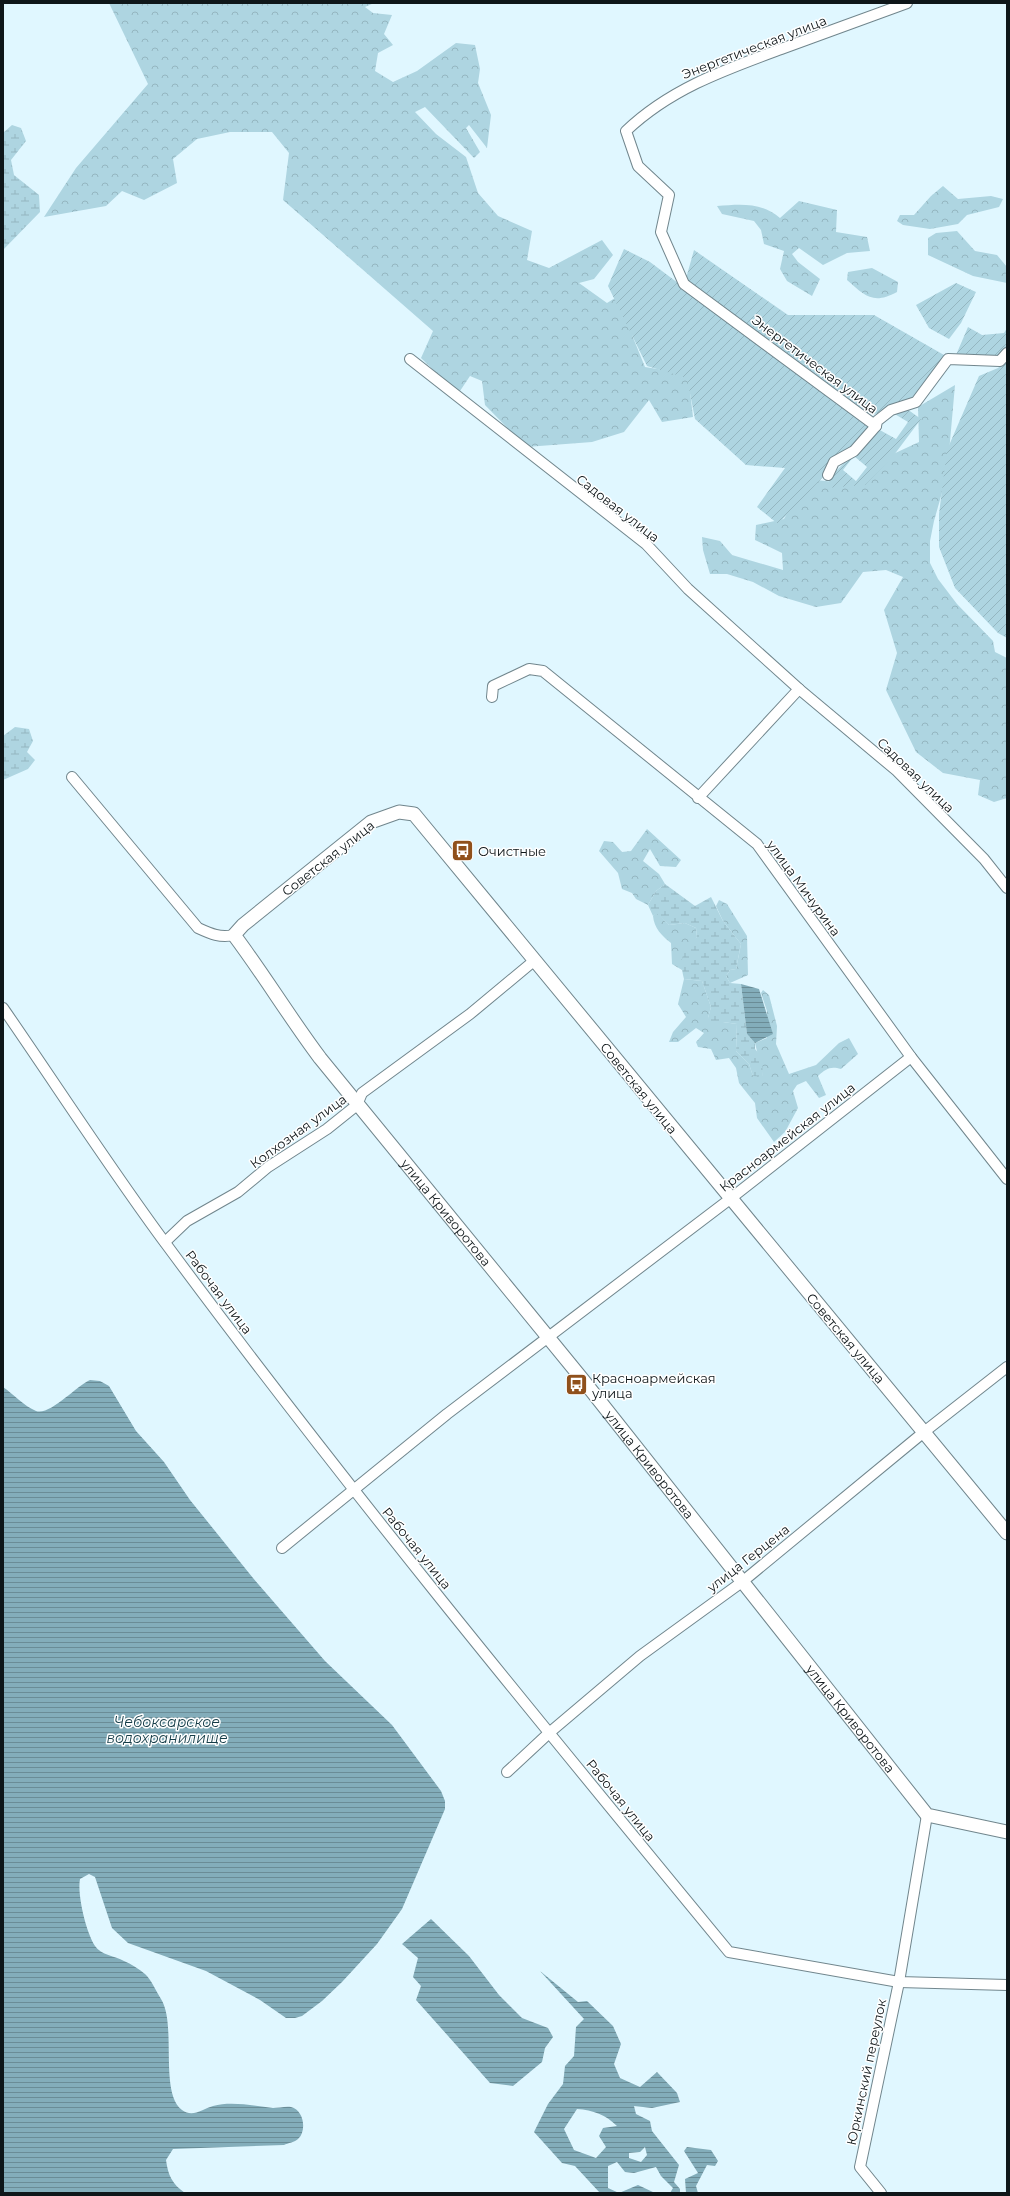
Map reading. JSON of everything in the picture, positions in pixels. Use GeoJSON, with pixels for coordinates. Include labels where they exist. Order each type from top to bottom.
{"type":"FeatureCollection","features":[{"type":"Feature","properties":{"kind":"street","name":"Энергетическая улица"},"geometry":{"type":"LineString","coordinates":[[876,426],[684,284],[661,232],[669,195],[638,166],[626,131],[641,116],[675,92],[707,76],[907,3]]}},
{"type":"Feature","properties":{"kind":"street","name":"Энергетическая улица"},"geometry":{"type":"LineString","coordinates":[[828,475],[834,462],[854,451],[876,426],[877,422],[891,410],[916,402],[948,359],[1000,361],[1007,353]]}},
{"type":"Feature","properties":{"kind":"street","name":"Садовая улица"},"geometry":{"type":"LineString","coordinates":[[410,359],[646,544],[688,589],[799,689],[897,771],[984,859],[1007,888]]}},
{"type":"Feature","properties":{"kind":"street","name":"улица Мичурина"},"geometry":{"type":"LineString","coordinates":[[492,697],[493,686],[529,669],[543,672],[757,844],[910,1057],[1007,1179]]}},
{"type":"Feature","properties":{"kind":"street"},"geometry":{"type":"LineString","coordinates":[[698,798],[799,689]]}},
{"type":"Feature","properties":{"kind":"street"},"geometry":{"type":"LineString","coordinates":[[72,778],[198,928],[212,935],[224,937],[234,935]]}},
{"type":"Feature","properties":{"kind":"street","name":"Советская улица"},"geometry":{"type":"LineString","coordinates":[[234,935],[244,925],[372,822],[399,812],[414,814],[1007,1533]]}},
{"type":"Feature","properties":{"kind":"street","name":"улица Криворотова"},"geometry":{"type":"LineString","coordinates":[[234,935],[258,967],[288,1016],[357,1105],[548,1337],[927,1815]]}},
{"type":"Feature","properties":{"kind":"street","name":"Колхозная улица"},"geometry":{"type":"LineString","coordinates":[[165,1242],[187,1221],[238,1192],[268,1167],[327,1129],[357,1105],[362,1093],[470,1014],[535,960]]}},
{"type":"Feature","properties":{"kind":"street","name":"Рабочая улица"},"geometry":{"type":"LineString","coordinates":[[3,1008],[165,1242],[354,1490],[549,1733],[729,1952],[899,1982]]}},
{"type":"Feature","properties":{"kind":"street","name":"Красноармейская улица"},"geometry":{"type":"LineString","coordinates":[[282,1548],[447,1414],[730,1199],[910,1057]]}},
{"type":"Feature","properties":{"kind":"street","name":"улица Герцена"},"geometry":{"type":"LineString","coordinates":[[507,1772],[549,1733],[640,1656],[742,1582],[924,1432],[1007,1367]]}},
{"type":"Feature","properties":{"kind":"street"},"geometry":{"type":"LineString","coordinates":[[927,1815],[1007,1832]]}},
{"type":"Feature","properties":{"kind":"street","name":"Юркинский переулок"},"geometry":{"type":"LineString","coordinates":[[881,2193],[863,2172],[899,1982],[927,1815]]}},
{"type":"Feature","properties":{"kind":"street"},"geometry":{"type":"LineString","coordinates":[[899,1982],[1007,1984]]}},
{"type":"Feature","properties":{"kind":"green space"},"geometry":{"type":"Polygon","coordinates":[[[109,3],[374,3],[365,7],[373,13],[392,15],[384,34],[393,45],[378,53],[375,71],[393,82],[417,71],[456,43],[475,45],[480,69],[478,83],[491,115],[487,148],[469,125],[466,128],[480,152],[474,158],[425,107],[415,112],[436,134],[466,157],[478,193],[498,216],[532,231],[527,260],[549,268],[602,240],[613,255],[594,279],[579,283],[607,303],[631,288],[632,335],[645,367],[688,374],[693,417],[662,422],[649,400],[624,432],[592,442],[526,447],[485,405],[482,381],[470,376],[458,394],[421,358],[433,331],[283,200],[289,153],[272,132],[230,132],[197,139],[173,159],[177,183],[144,200],[122,191],[106,206],[44,217],[76,168],[148,84],[109,3]]]}},
{"type":"Feature","properties":{"kind":"green space"},"geometry":{"type":"Polygon","coordinates":[[[12,125],[21,128],[26,141],[11,160],[14,175],[39,195],[40,212],[3,250],[3,133],[12,125]]]}},
{"type":"Feature","properties":{"kind":"green space"},"geometry":{"type":"Polygon","coordinates":[[[943,186],[958,199],[991,196],[1003,199],[999,207],[967,215],[958,224],[930,229],[903,225],[897,221],[900,215],[914,215],[931,196],[943,186]]]}},
{"type":"Feature","properties":{"kind":"green space"},"geometry":{"type":"Polygon","coordinates":[[[799,201],[837,210],[836,232],[867,237],[870,251],[847,253],[823,265],[799,248],[792,254],[798,262],[820,279],[812,296],[787,281],[780,269],[784,251],[764,244],[761,230],[754,221],[722,214],[717,206],[750,205],[766,209],[780,218],[799,201]]]}},
{"type":"Feature","properties":{"kind":"green space"},"geometry":{"type":"Polygon","coordinates":[[[957,231],[975,251],[997,255],[1007,267],[1007,283],[973,276],[928,255],[928,238],[936,233],[957,231]]]}},
{"type":"Feature","properties":{"kind":"green space"},"geometry":{"type":"Polygon","coordinates":[[[624,249],[650,262],[870,427],[846,454],[831,459],[823,477],[778,524],[757,507],[785,468],[746,465],[695,419],[687,378],[647,366],[608,286],[624,249]]]}},
{"type":"Feature","properties":{"kind":"green space"},"geometry":{"type":"Polygon","coordinates":[[[694,250],[788,315],[874,315],[944,355],[937,373],[918,396],[896,404],[869,417],[685,282],[694,250]]]}},
{"type":"Feature","properties":{"kind":"green space"},"geometry":{"type":"Polygon","coordinates":[[[872,268],[898,282],[897,292],[882,298],[870,297],[847,280],[848,272],[872,268]]]}},
{"type":"Feature","properties":{"kind":"green space"},"geometry":{"type":"Polygon","coordinates":[[[956,283],[976,292],[961,323],[949,339],[929,328],[916,305],[956,283]]]}},
{"type":"Feature","properties":{"kind":"green space"},"geometry":{"type":"Polygon","coordinates":[[[968,327],[982,335],[1004,333],[1007,328],[1007,347],[999,357],[956,355],[968,327]]]}},
{"type":"Feature","properties":{"kind":"green space"},"geometry":{"type":"Polygon","coordinates":[[[1007,359],[1007,638],[998,633],[955,588],[939,547],[939,514],[947,450],[979,376],[998,368],[1007,359]]]}},
{"type":"Feature","properties":{"kind":"green space"},"geometry":{"type":"Polygon","coordinates":[[[955,385],[947,475],[930,541],[930,563],[938,579],[957,604],[993,641],[995,652],[1007,658],[1007,798],[994,802],[978,795],[980,780],[943,773],[916,752],[886,690],[897,653],[884,610],[903,577],[886,570],[863,572],[841,603],[816,607],[779,596],[753,582],[727,574],[710,574],[703,550],[702,537],[720,541],[732,555],[783,570],[782,553],[755,540],[756,525],[784,519],[797,496],[816,480],[863,485],[876,462],[919,442],[918,407],[955,385]]]}},
{"type":"Feature","properties":{"kind":"green space"},"geometry":{"type":"Polygon","coordinates":[[[907,409],[921,419],[894,455],[865,485],[826,488],[832,475],[878,429],[896,439],[908,422],[893,413],[907,409]],[[854,456],[843,470],[856,481],[867,467],[854,456]]]}},
{"type":"Feature","properties":{"kind":"green space"},"geometry":{"type":"Polygon","coordinates":[[[15,727],[29,729],[33,741],[27,752],[35,760],[28,769],[3,780],[3,736],[15,727]]]}},
{"type":"Feature","properties":{"kind":"green space"},"geometry":{"type":"Polygon","coordinates":[[[647,829],[681,860],[676,867],[660,866],[650,849],[643,861],[659,874],[665,884],[656,891],[648,905],[636,899],[632,893],[622,889],[618,873],[599,851],[604,841],[613,842],[622,852],[631,851],[647,829]]]}},
{"type":"Feature","properties":{"kind":"green space"},"geometry":{"type":"Polygon","coordinates":[[[665,884],[695,906],[711,897],[723,921],[741,944],[736,969],[730,970],[726,976],[730,983],[741,984],[747,1034],[755,1043],[755,1049],[762,1057],[763,1077],[753,1076],[749,1064],[736,1051],[737,1024],[723,1022],[711,1026],[708,1018],[711,1007],[702,981],[684,979],[682,966],[683,955],[688,946],[697,937],[696,928],[685,923],[669,925],[656,913],[653,916],[648,905],[656,891],[665,884]]]}},
{"type":"Feature","properties":{"kind":"green space"},"geometry":{"type":"Polygon","coordinates":[[[719,900],[727,904],[747,936],[748,975],[730,983],[726,976],[730,970],[736,969],[741,944],[723,921],[716,906],[719,900]]]}},
{"type":"Feature","properties":{"kind":"green space"},"geometry":{"type":"Polygon","coordinates":[[[656,912],[669,925],[685,923],[696,928],[697,937],[683,957],[682,970],[672,964],[671,943],[662,935],[655,924],[653,916],[656,912]]]}},
{"type":"Feature","properties":{"kind":"green space"},"geometry":{"type":"Polygon","coordinates":[[[684,979],[702,981],[711,1007],[708,1018],[737,1024],[736,1051],[749,1064],[753,1076],[763,1076],[755,1043],[767,1038],[767,1011],[761,993],[763,990],[769,995],[777,1026],[776,1044],[789,1074],[816,1065],[839,1043],[849,1038],[858,1054],[841,1069],[828,1069],[818,1076],[826,1095],[819,1098],[806,1081],[797,1085],[793,1091],[798,1108],[785,1132],[774,1142],[757,1118],[755,1103],[739,1083],[736,1068],[729,1058],[716,1060],[711,1049],[698,1047],[696,1042],[704,1033],[696,1028],[678,1042],[669,1042],[673,1032],[686,1017],[678,1004],[684,979]]]}},
{"type":"Feature","properties":{"kind":"water"},"geometry":{"type":"Polygon","coordinates":[[[741,984],[759,989],[773,1034],[755,1043],[747,1034],[741,984]]]}},
{"type":"Feature","properties":{"kind":"water","name":"Чебоксарское водохранилище"},"geometry":{"type":"Polygon","coordinates":[[[90,1380],[100,1381],[109,1386],[136,1431],[164,1462],[190,1500],[253,1578],[325,1661],[392,1725],[441,1791],[445,1801],[445,1809],[402,1909],[377,1944],[342,1982],[322,2001],[302,2016],[295,2018],[286,2018],[260,2000],[206,1971],[128,1943],[112,1928],[95,1877],[89,1874],[80,1879],[79,1886],[83,1913],[88,1932],[95,1946],[108,1955],[138,1968],[145,1974],[161,1999],[166,2010],[171,2089],[175,2101],[182,2110],[194,2113],[213,2106],[228,2104],[243,2104],[273,2108],[291,2107],[299,2112],[303,2121],[303,2131],[301,2135],[297,2140],[284,2145],[173,2149],[166,2160],[168,2170],[171,2179],[185,2193],[3,2193],[3,1387],[27,1406],[36,1411],[42,1411],[56,1405],[90,1380]]]}},
{"type":"Feature","properties":{"kind":"water"},"geometry":{"type":"Polygon","coordinates":[[[431,1919],[469,1956],[499,1995],[522,2018],[548,2028],[553,2037],[545,2048],[542,2062],[513,2086],[490,2083],[416,2000],[421,1986],[413,1977],[418,1958],[402,1944],[431,1919]]]}},
{"type":"Feature","properties":{"kind":"water"},"geometry":{"type":"Polygon","coordinates":[[[540,1971],[578,2002],[587,2001],[613,2026],[621,2044],[614,2064],[620,2078],[640,2087],[657,2072],[677,2093],[680,2102],[652,2108],[634,2106],[636,2114],[650,2121],[652,2131],[679,2165],[674,2182],[680,2189],[680,2193],[670,2193],[673,2188],[661,2176],[656,2167],[634,2173],[625,2172],[617,2162],[608,2166],[608,2188],[619,2193],[600,2193],[575,2166],[562,2163],[534,2132],[548,2104],[563,2084],[565,2066],[574,2056],[576,2027],[584,2019],[540,1971]],[[577,2109],[564,2129],[574,2150],[596,2158],[606,2147],[599,2136],[603,2128],[617,2126],[599,2114],[577,2109]],[[645,2147],[640,2152],[629,2153],[629,2158],[641,2162],[647,2155],[645,2147]]]}},
{"type":"Feature","properties":{"kind":"water"},"geometry":{"type":"Polygon","coordinates":[[[687,2147],[711,2150],[718,2161],[715,2166],[707,2165],[696,2186],[698,2193],[686,2193],[685,2179],[698,2173],[684,2151],[687,2147]]]}},
{"type":"Feature","properties":{"kind":"water"},"geometry":{"type":"Polygon","coordinates":[[[638,2185],[655,2193],[619,2193],[638,2185]]]}},
{"type":"Feature","properties":{"kind":"place","name":"Очистные"},"geometry":{"type":"Point","coordinates":[462,851]}},
{"type":"Feature","properties":{"kind":"place","name":"Красноармейская улица"},"geometry":{"type":"Point","coordinates":[576,1385]}}]}
